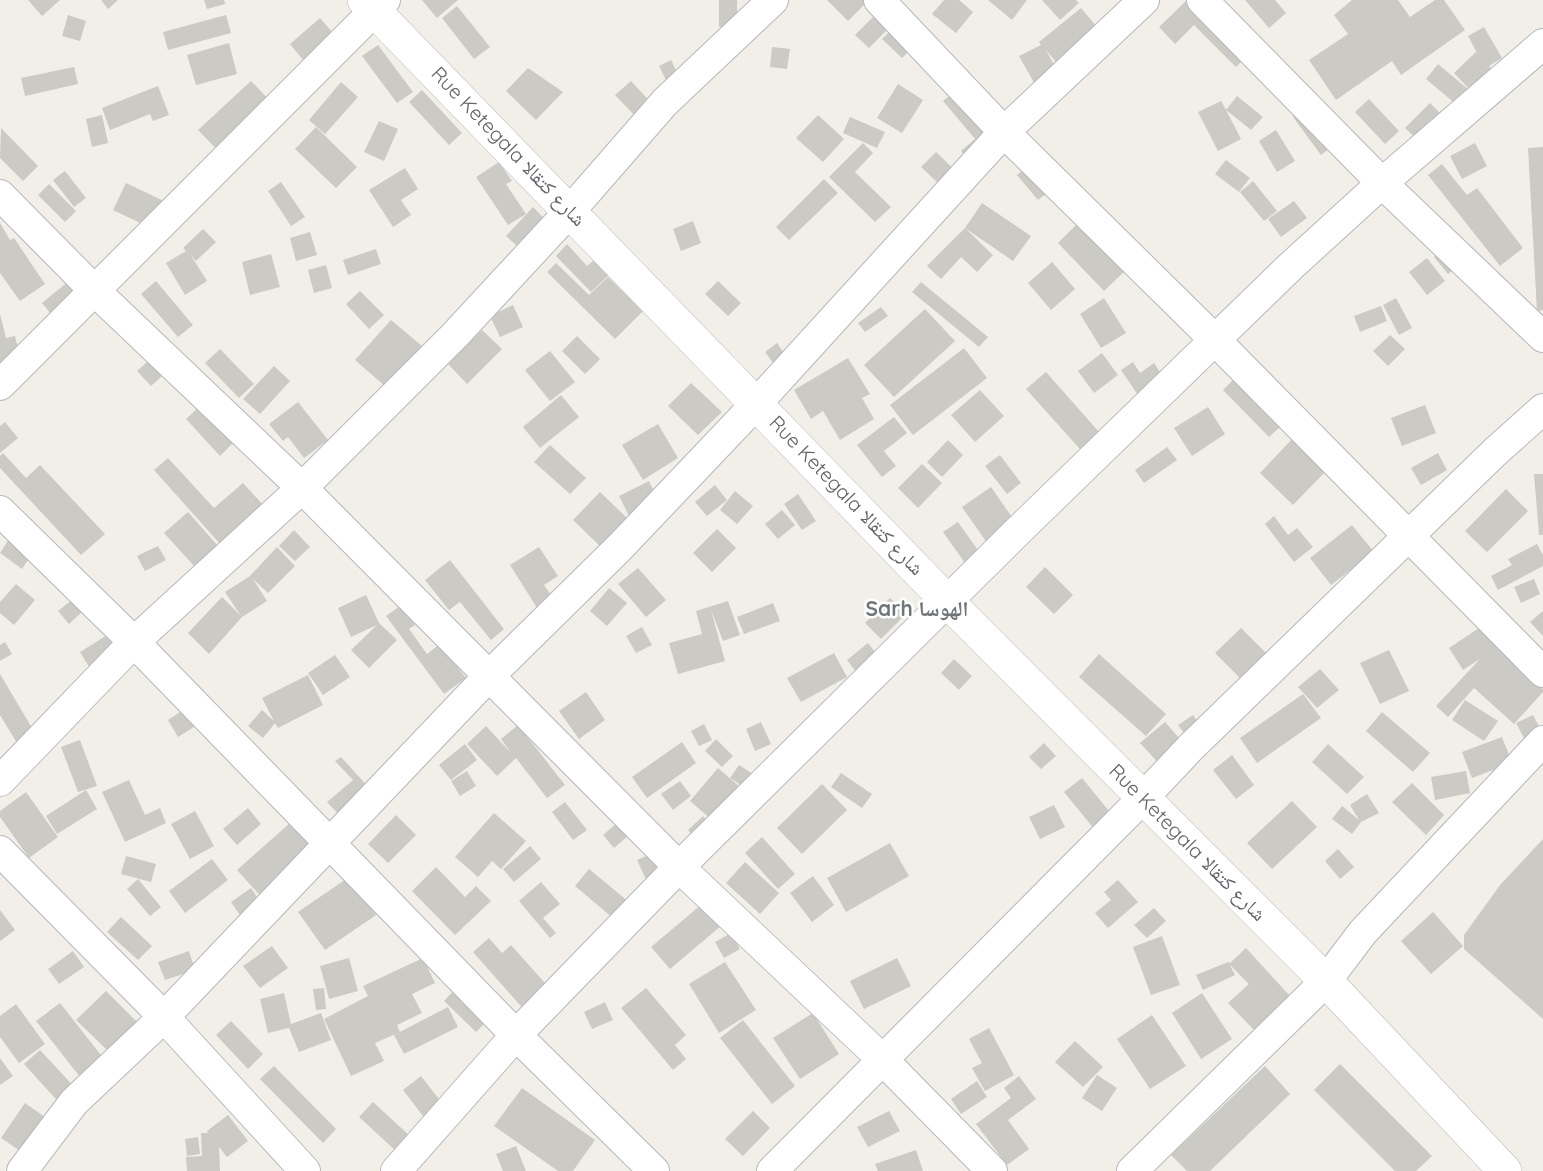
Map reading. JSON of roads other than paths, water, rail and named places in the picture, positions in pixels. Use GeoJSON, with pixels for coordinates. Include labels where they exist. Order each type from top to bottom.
{"type":"FeatureCollection","features":[{"type":"Feature","properties":{"kind":"street"},"geometry":{"type":"LineString","coordinates":[[0,781],[134,642],[302,488],[454,335],[570,211],[665,102],[773,0]]}},
{"type":"Feature","properties":{"kind":"street"},"geometry":{"type":"LineString","coordinates":[[879,0],[1004,132],[1214,339],[1543,672]]}},
{"type":"Feature","properties":{"kind":"street"},"geometry":{"type":"LineString","coordinates":[[22,1171],[74,1102],[164,1017],[488,677],[620,547],[757,403],[1004,132],[1144,0]]}},
{"type":"Feature","properties":{"kind":"street"},"geometry":{"type":"LineString","coordinates":[[1202,0],[1382,183],[1543,337]]}},
{"type":"Feature","properties":{"kind":"street"},"geometry":{"type":"LineString","coordinates":[[0,385],[95,291],[374,4]]}},
{"type":"Feature","properties":{"kind":"street","name":"Rue Ketegala شارع كتقالا"},"geometry":{"type":"LineString","coordinates":[[374,4],[570,211],[948,602],[1142,800],[1326,981],[1505,1171]]}},
{"type":"Feature","properties":{"kind":"street"},"geometry":{"type":"LineString","coordinates":[[396,1171],[516,1035],[679,867],[1214,339],[1382,183],[1543,44]]}},
{"type":"Feature","properties":{"kind":"street"},"geometry":{"type":"LineString","coordinates":[[0,195],[95,291],[302,488],[679,867],[883,1059],[992,1171]]}},
{"type":"Feature","properties":{"kind":"street"},"geometry":{"type":"LineString","coordinates":[[772,1171],[1142,800],[1191,747],[1495,452],[1543,409]]}},
{"type":"Feature","properties":{"kind":"street"},"geometry":{"type":"LineString","coordinates":[[0,511],[134,642],[331,842],[516,1035],[654,1171]]}},
{"type":"Feature","properties":{"kind":"street"},"geometry":{"type":"LineString","coordinates":[[1132,1171],[1326,981],[1363,932],[1543,741]]}},
{"type":"Feature","properties":{"kind":"street"},"geometry":{"type":"LineString","coordinates":[[0,851],[164,1017],[305,1171]]}},
{"type":"Feature","properties":{"kind":"district","name":"Sarh الهوسا"},"geometry":{"type":"Point","coordinates":[917,610]}}]}
